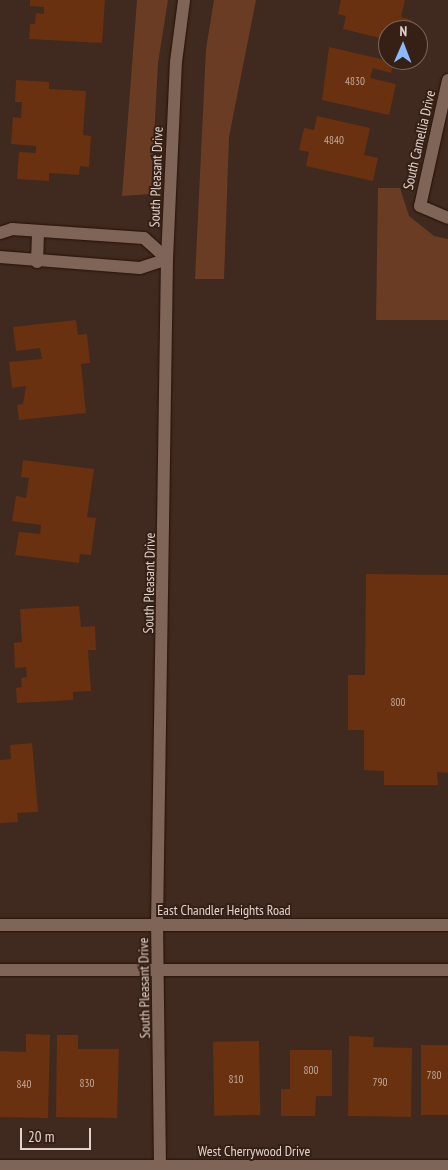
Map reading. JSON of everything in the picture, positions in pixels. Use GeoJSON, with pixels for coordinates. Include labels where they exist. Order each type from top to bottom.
{"type":"FeatureCollection","features":[{"type":"Feature","properties":{"kind":"street","name":"South Pleasant Drive"},"geometry":{"type":"LineString","coordinates":[[160,1166],[160,970],[158,925],[168,259],[176,62],[184,0]]}},
{"type":"Feature","properties":{"kind":"street","name":"South Camellia Drive"},"geometry":{"type":"LineString","coordinates":[[448,80],[420,206],[448,218]]}},
{"type":"Feature","properties":{"kind":"street"},"geometry":{"type":"LineString","coordinates":[[0,233],[38,231],[144,238],[168,259]]}},
{"type":"Feature","properties":{"kind":"street"},"geometry":{"type":"LineString","coordinates":[[37,262],[38,231]]}},
{"type":"Feature","properties":{"kind":"street"},"geometry":{"type":"LineString","coordinates":[[0,257],[37,262],[140,268],[168,259]]}},
{"type":"Feature","properties":{"kind":"street","name":"East Chandler Heights Road"},"geometry":{"type":"LineString","coordinates":[[0,925],[448,925]]}},
{"type":"Feature","properties":{"kind":"street"},"geometry":{"type":"LineString","coordinates":[[0,970],[448,970]]}},
{"type":"Feature","properties":{"kind":"street","name":"West Cherrywood Drive"},"geometry":{"type":"LineString","coordinates":[[0,1166],[448,1166]]}},
{"type":"Feature","properties":{"kind":"shaded area"},"geometry":{"type":"Polygon","coordinates":[[[137,0],[168,0],[158,63],[151,194],[122,196],[137,0]]]}},
{"type":"Feature","properties":{"kind":"shaded area"},"geometry":{"type":"Polygon","coordinates":[[[214,0],[256,0],[229,137],[224,279],[195,279],[206,49],[214,0]]]}},
{"type":"Feature","properties":{"kind":"shaded area"},"geometry":{"type":"Polygon","coordinates":[[[378,188],[400,188],[409,216],[434,236],[448,239],[448,320],[376,320],[378,188]]]}},
{"type":"Feature","properties":{"kind":"building"},"geometry":{"type":"Polygon","coordinates":[[[30,0],[105,0],[102,43],[29,39],[30,24],[35,24],[36,13],[44,14],[44,7],[30,6],[30,0]]]}},
{"type":"Feature","properties":{"kind":"building"},"geometry":{"type":"Polygon","coordinates":[[[341,0],[405,0],[401,17],[412,20],[378,20],[378,38],[343,29],[346,16],[338,14],[341,0]]]}},
{"type":"Feature","properties":{"kind":"building"},"geometry":{"type":"Polygon","coordinates":[[[329,47],[378,58],[378,69],[373,68],[370,78],[396,84],[389,115],[322,100],[329,47]]]}},
{"type":"Feature","properties":{"kind":"building"},"geometry":{"type":"Polygon","coordinates":[[[380,70],[392,70],[391,73],[380,70]]]}},
{"type":"Feature","properties":{"kind":"building"},"geometry":{"type":"Polygon","coordinates":[[[16,80],[49,82],[49,89],[86,91],[83,135],[91,136],[89,167],[80,166],[79,175],[49,173],[49,181],[17,179],[19,152],[36,153],[36,146],[11,144],[13,117],[21,118],[22,102],[15,102],[16,80]]]}},
{"type":"Feature","properties":{"kind":"building"},"geometry":{"type":"Polygon","coordinates":[[[317,116],[370,128],[364,155],[378,158],[373,181],[306,166],[309,152],[299,150],[304,128],[314,130],[317,116]]]}},
{"type":"Feature","properties":{"kind":"building"},"geometry":{"type":"Polygon","coordinates":[[[76,320],[78,335],[87,334],[90,363],[81,364],[86,413],[19,420],[17,405],[23,404],[26,386],[12,388],[9,362],[42,359],[40,348],[16,351],[13,327],[76,320]]]}},
{"type":"Feature","properties":{"kind":"building"},"geometry":{"type":"Polygon","coordinates":[[[23,460],[94,469],[87,517],[96,518],[91,555],[80,554],[79,563],[15,555],[19,532],[40,534],[41,525],[12,521],[16,496],[26,498],[29,478],[21,477],[23,460]]]}},
{"type":"Feature","properties":{"kind":"building"},"geometry":{"type":"Polygon","coordinates":[[[366,574],[448,575],[448,773],[437,772],[438,785],[384,785],[384,771],[364,770],[364,730],[348,730],[348,675],[365,675],[366,574]]]}},
{"type":"Feature","properties":{"kind":"building"},"geometry":{"type":"Polygon","coordinates":[[[79,606],[81,627],[95,626],[96,650],[88,650],[91,691],[73,692],[73,700],[17,703],[16,688],[22,687],[21,678],[27,677],[26,667],[15,668],[14,643],[22,642],[20,609],[79,606]]]}},
{"type":"Feature","properties":{"kind":"building"},"geometry":{"type":"Polygon","coordinates":[[[32,743],[38,812],[17,813],[18,822],[0,823],[0,760],[11,759],[10,745],[32,743]]]}},
{"type":"Feature","properties":{"kind":"building"},"geometry":{"type":"Polygon","coordinates":[[[26,1034],[50,1035],[48,1118],[0,1117],[0,1051],[26,1052],[26,1034]]]}},
{"type":"Feature","properties":{"kind":"building"},"geometry":{"type":"Polygon","coordinates":[[[57,1035],[78,1035],[78,1049],[119,1049],[117,1118],[56,1117],[57,1035]]]}},
{"type":"Feature","properties":{"kind":"building"},"geometry":{"type":"Polygon","coordinates":[[[349,1036],[374,1037],[373,1047],[412,1048],[411,1117],[348,1116],[349,1036]]]}},
{"type":"Feature","properties":{"kind":"building"},"geometry":{"type":"Polygon","coordinates":[[[259,1041],[260,1115],[214,1116],[213,1042],[259,1041]]]}},
{"type":"Feature","properties":{"kind":"building"},"geometry":{"type":"Polygon","coordinates":[[[421,1045],[448,1045],[448,1115],[421,1115],[421,1045]]]}},
{"type":"Feature","properties":{"kind":"building"},"geometry":{"type":"Polygon","coordinates":[[[290,1050],[332,1050],[332,1096],[316,1096],[315,1116],[281,1116],[281,1089],[290,1089],[290,1050]]]}}]}
